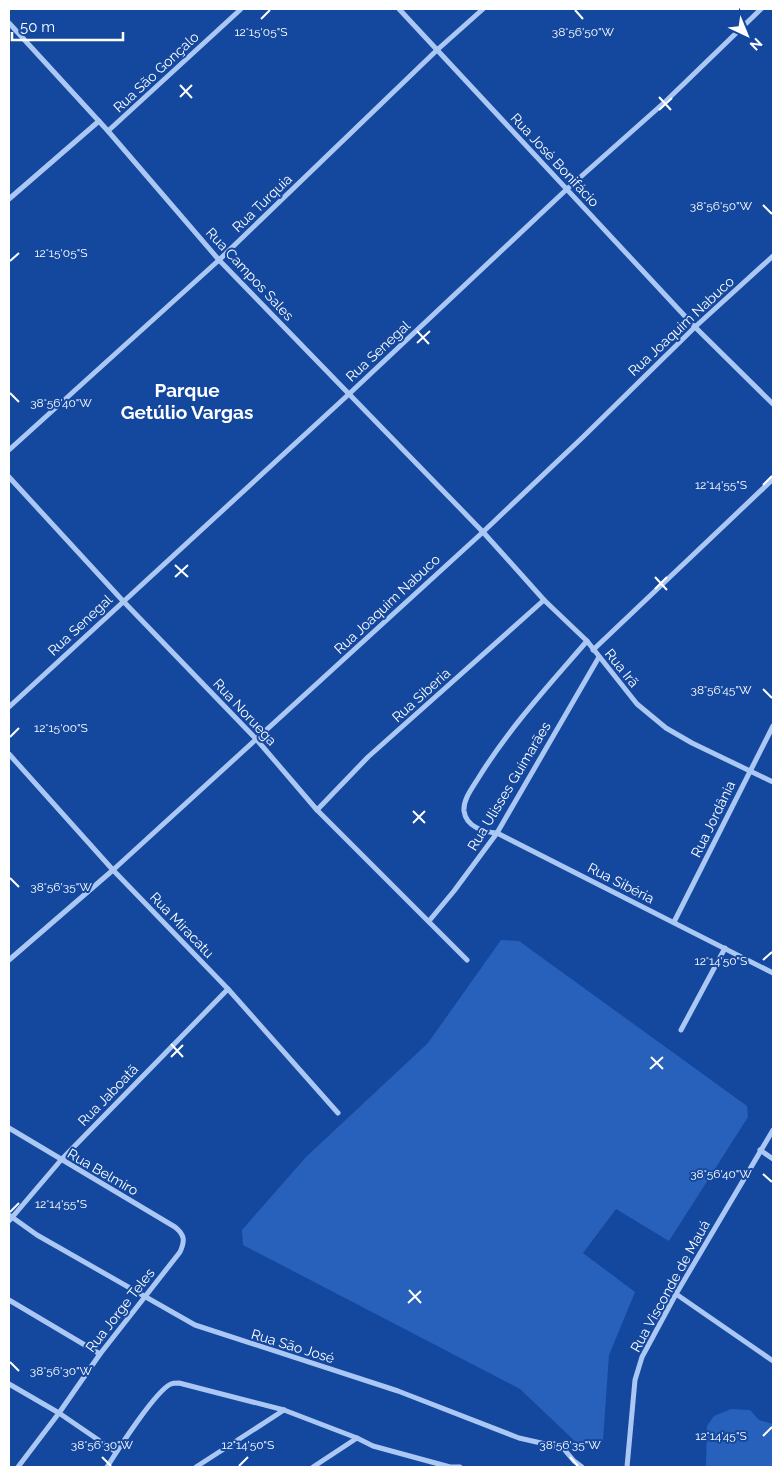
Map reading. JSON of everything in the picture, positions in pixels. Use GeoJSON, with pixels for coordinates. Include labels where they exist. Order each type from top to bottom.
{"type":"FeatureCollection","features":[{"type":"Feature","properties":{"kind":"street","name":"Rua São Gonçalo"},"geometry":{"type":"LineString","coordinates":[[108,131],[241,9]]}},
{"type":"Feature","properties":{"kind":"street","name":"Rua José Bonifácio"},"geometry":{"type":"LineString","coordinates":[[399,9],[695,327]]}},
{"type":"Feature","properties":{"kind":"street","name":"Rua Turquia"},"geometry":{"type":"LineString","coordinates":[[9,450],[219,260],[437,50],[483,9]]}},
{"type":"Feature","properties":{"kind":"street","name":"Rua Senegal"},"geometry":{"type":"LineString","coordinates":[[9,707],[349,394],[567,189],[666,101],[761,9]]}},
{"type":"Feature","properties":{"kind":"street","name":"Rua Campos Sales"},"geometry":{"type":"LineString","coordinates":[[9,24],[108,131],[219,260],[482,532]]}},
{"type":"Feature","properties":{"kind":"street","name":"Rua São Gonçalo"},"geometry":{"type":"LineString","coordinates":[[9,199],[99,121]]}},
{"type":"Feature","properties":{"kind":"street","name":"Rua Joaquim Nabuco"},"geometry":{"type":"LineString","coordinates":[[9,960],[113,870],[257,740],[482,532],[583,437],[695,327],[773,256]]}},
{"type":"Feature","properties":{"kind":"street"},"geometry":{"type":"LineString","coordinates":[[695,327],[773,404]]}},
{"type":"Feature","properties":{"kind":"street","name":"Rua Noruega"},"geometry":{"type":"LineString","coordinates":[[9,477],[123,601],[257,740],[317,810],[467,960]]}},
{"type":"Feature","properties":{"kind":"street"},"geometry":{"type":"LineString","coordinates":[[593,650],[773,479]]}},
{"type":"Feature","properties":{"kind":"street","name":"Rua Irã"},"geometry":{"type":"LineString","coordinates":[[482,532],[544,600],[587,641],[636,704],[653,719],[692,744],[773,782]]}},
{"type":"Feature","properties":{"kind":"street","name":"Rua Siberia"},"geometry":{"type":"LineString","coordinates":[[317,810],[368,757],[544,600]]}},
{"type":"Feature","properties":{"kind":"street","name":"Rua Sibéria"},"geometry":{"type":"LineString","coordinates":[[587,641],[517,721],[493,755],[466,800],[464,811],[471,824],[484,832],[497,833],[773,973]]}},
{"type":"Feature","properties":{"kind":"street","name":"Rua Ulisses Guimarães"},"geometry":{"type":"LineString","coordinates":[[429,921],[497,833],[599,657]]}},
{"type":"Feature","properties":{"kind":"street","name":"Rua Jordânia"},"geometry":{"type":"LineString","coordinates":[[674,922],[773,726]]}},
{"type":"Feature","properties":{"kind":"street","name":"Rua Miracatu"},"geometry":{"type":"LineString","coordinates":[[9,754],[113,870],[228,989],[338,1113]]}},
{"type":"Feature","properties":{"kind":"street"},"geometry":{"type":"LineString","coordinates":[[681,1030],[726,948]]}},
{"type":"Feature","properties":{"kind":"street","name":"Rua Jaboatã"},"geometry":{"type":"LineString","coordinates":[[10,1218],[60,1160],[228,989]]}},
{"type":"Feature","properties":{"kind":"street","name":"Rua Belmiro"},"geometry":{"type":"LineString","coordinates":[[9,1128],[174,1227],[180,1231],[184,1238]]}},
{"type":"Feature","properties":{"kind":"street","name":"Rua Visconde de Mauá"},"geometry":{"type":"LineString","coordinates":[[627,1467],[635,1380],[642,1357],[676,1294],[773,1130]]}},
{"type":"Feature","properties":{"kind":"street"},"geometry":{"type":"LineString","coordinates":[[760,1150],[773,1159]]}},
{"type":"Feature","properties":{"kind":"street","name":"Rua São José"},"geometry":{"type":"LineString","coordinates":[[10,1218],[195,1326],[398,1391],[519,1438],[563,1448],[582,1467]]}},
{"type":"Feature","properties":{"kind":"street","name":"Rua Jorge Teles"},"geometry":{"type":"LineString","coordinates":[[18,1467],[59,1414],[100,1354],[180,1252],[184,1238]]}},
{"type":"Feature","properties":{"kind":"street"},"geometry":{"type":"LineString","coordinates":[[676,1294],[773,1361]]}},
{"type":"Feature","properties":{"kind":"street"},"geometry":{"type":"LineString","coordinates":[[9,1300],[100,1354]]}},
{"type":"Feature","properties":{"kind":"street"},"geometry":{"type":"LineString","coordinates":[[107,1467],[155,1399],[170,1384],[179,1383],[284,1410],[373,1446],[450,1467],[460,1467]]}},
{"type":"Feature","properties":{"kind":"street"},"geometry":{"type":"LineString","coordinates":[[9,1384],[116,1452]]}},
{"type":"Feature","properties":{"kind":"street"},"geometry":{"type":"LineString","coordinates":[[196,1467],[284,1410]]}},
{"type":"Feature","properties":{"kind":"street"},"geometry":{"type":"LineString","coordinates":[[314,1467],[356,1438]]}},
{"type":"Feature","properties":{"kind":"shaded area"},"geometry":{"type":"Polygon","coordinates":[[[501,940],[519,941],[747,1106],[748,1117],[669,1241],[616,1209],[583,1253],[635,1292],[609,1355],[603,1440],[581,1447],[520,1389],[243,1245],[242,1230],[306,1157],[428,1043],[501,940]]]}},
{"type":"Feature","properties":{"kind":"shaded area"},"geometry":{"type":"Polygon","coordinates":[[[731,1409],[750,1410],[759,1420],[773,1424],[773,1467],[706,1467],[707,1426],[714,1416],[731,1409]]]}},
{"type":"Feature","properties":{"kind":"district","name":"Parque Getúlio Vargas"},"geometry":{"type":"Point","coordinates":[187,401]}}]}
